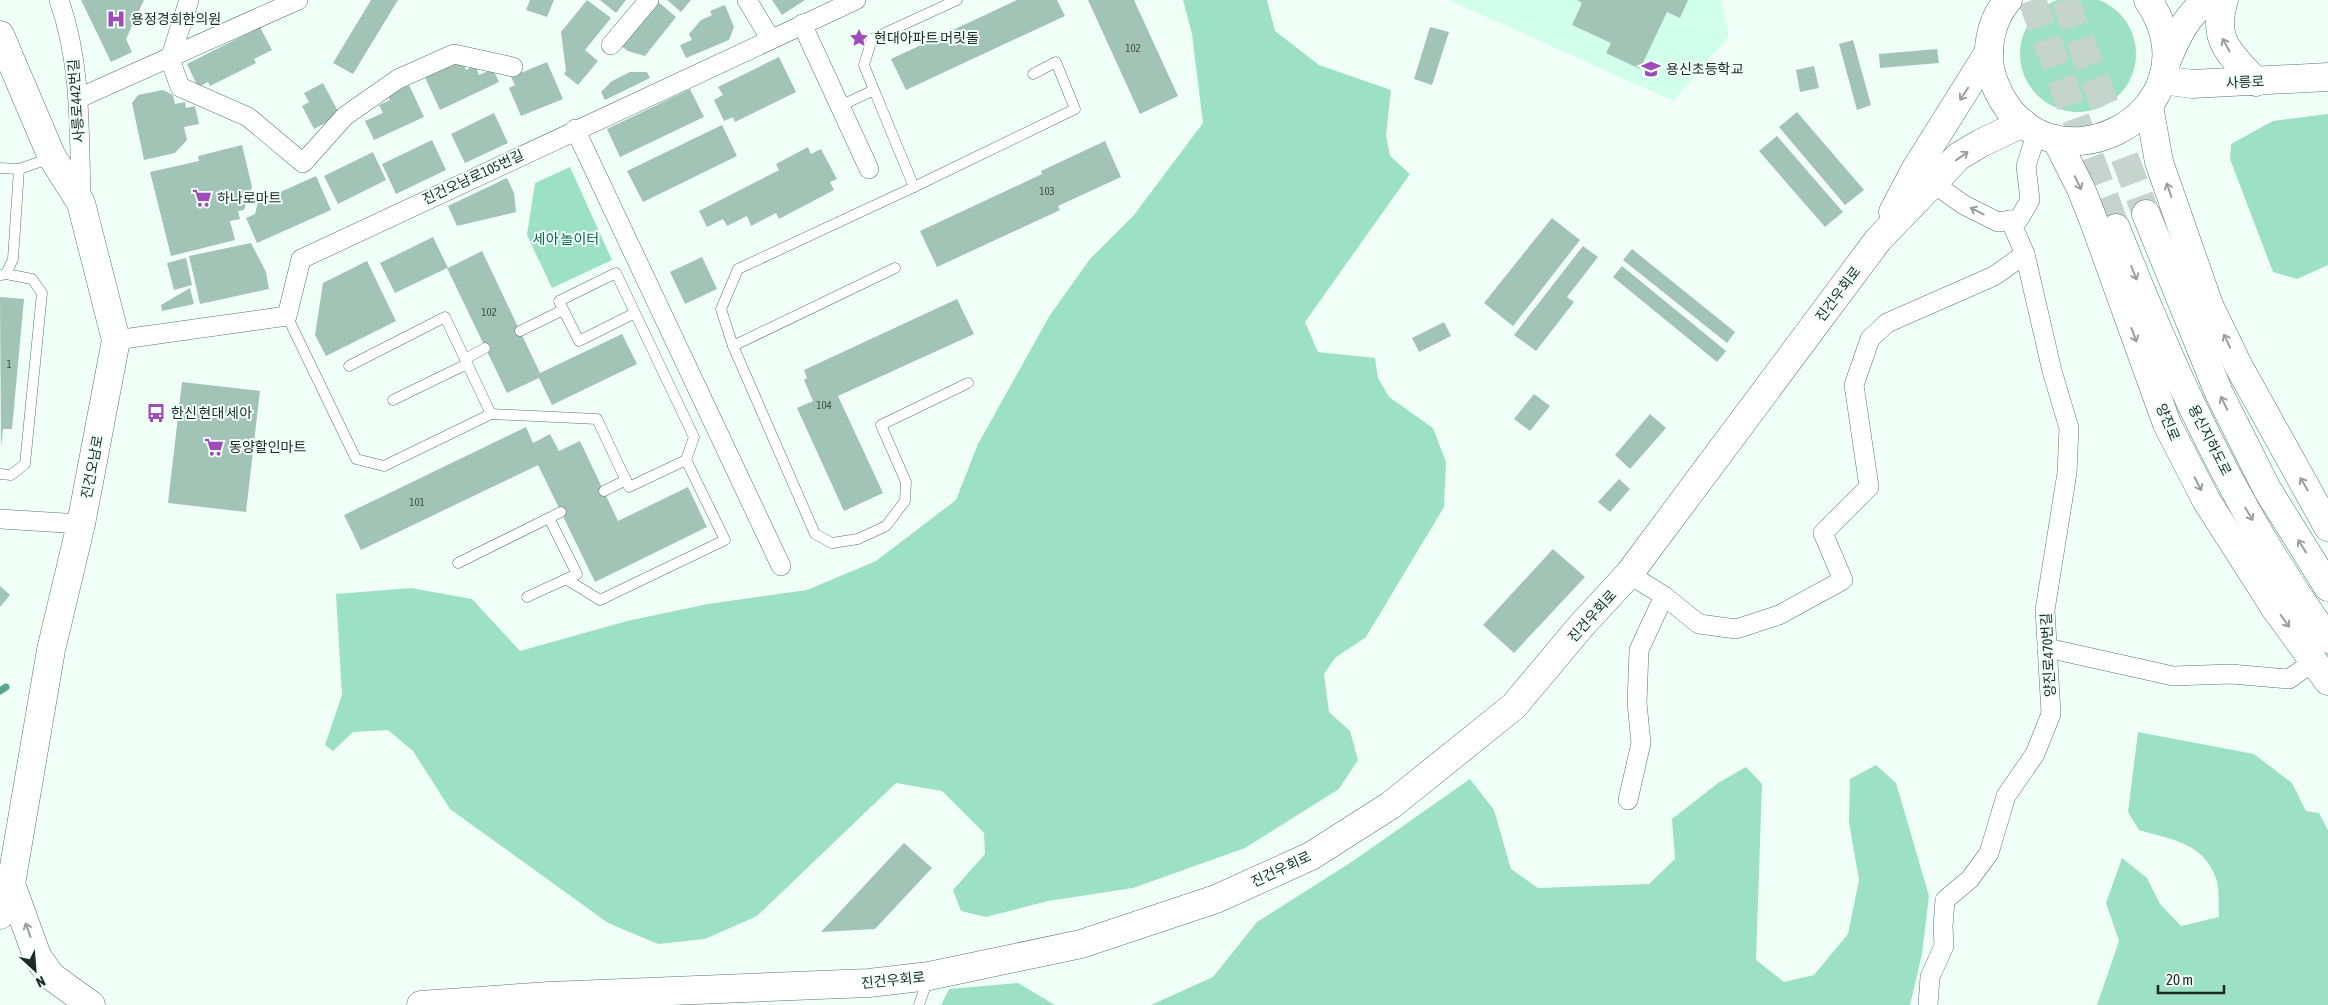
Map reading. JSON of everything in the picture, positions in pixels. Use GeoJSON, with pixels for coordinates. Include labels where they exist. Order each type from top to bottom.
{"type":"FeatureCollection","features":[{"type":"Feature","properties":{"kind":"street","name":"사릉로442번길"},"geometry":{"type":"LineString","coordinates":[[59,0],[74,58],[78,98],[81,203]]}},
{"type":"Feature","properties":{"kind":"street"},"geometry":{"type":"LineString","coordinates":[[189,0],[170,59],[180,87],[248,116],[303,163],[345,116],[398,79],[454,54],[514,67]]}},
{"type":"Feature","properties":{"kind":"street"},"geometry":{"type":"LineString","coordinates":[[78,98],[170,59],[298,0]]}},
{"type":"Feature","properties":{"kind":"street"},"geometry":{"type":"LineString","coordinates":[[611,45],[649,0]]}},
{"type":"Feature","properties":{"kind":"street"},"geometry":{"type":"LineString","coordinates":[[747,0],[770,38]]}},
{"type":"Feature","properties":{"kind":"street","name":"진건오남로105번길"},"geometry":{"type":"LineString","coordinates":[[287,316],[301,258],[770,38],[856,0]]}},
{"type":"Feature","properties":{"kind":"street"},"geometry":{"type":"LineString","coordinates":[[2148,0],[2158,15],[2165,38],[2164,71]]}},
{"type":"Feature","properties":{"kind":"street"},"geometry":{"type":"LineString","coordinates":[[1933,183],[1964,205],[1998,222],[2019,220],[2030,200],[2026,166],[2039,132],[2082,142],[2107,137],[2130,124],[2149,106],[2180,31],[2196,8],[2208,0]]}},
{"type":"Feature","properties":{"kind":"street"},"geometry":{"type":"LineString","coordinates":[[2224,0],[2220,32],[2224,46],[2256,82]]}},
{"type":"Feature","properties":{"kind":"street"},"geometry":{"type":"LineString","coordinates":[[1989,52],[1992,29],[2003,3]]}},
{"type":"Feature","properties":{"kind":"street"},"geometry":{"type":"LineString","coordinates":[[802,24],[869,169]]}},
{"type":"Feature","properties":{"kind":"street","name":"진건오남로"},"geometry":{"type":"LineString","coordinates":[[0,35],[52,157],[81,203],[116,340],[80,524],[50,650],[0,915]]}},
{"type":"Feature","properties":{"kind":"street","name":"양진로"},"geometry":{"type":"LineString","coordinates":[[1989,52],[1990,72],[1998,92],[2008,109],[2039,132],[2087,204],[2167,424],[2206,500],[2275,608],[2320,671]]}},
{"type":"Feature","properties":{"kind":"street","name":"진건우회로"},"geometry":{"type":"LineString","coordinates":[[1878,240],[1915,170],[1989,52]]}},
{"type":"Feature","properties":{"kind":"street","name":"사릉로"},"geometry":{"type":"LineString","coordinates":[[2164,71],[2192,84],[2328,77]]}},
{"type":"Feature","properties":{"kind":"street"},"geometry":{"type":"LineString","coordinates":[[2149,106],[2159,162],[2209,305],[2238,365],[2328,527]]}},
{"type":"Feature","properties":{"kind":"street"},"geometry":{"type":"LineString","coordinates":[[575,129],[781,566]]}},
{"type":"Feature","properties":{"kind":"street","name":"진건우회로"},"geometry":{"type":"LineString","coordinates":[[421,1005],[569,995],[869,983],[929,976],[1081,944],[1216,899],[1311,856],[1392,805],[1514,706],[1581,626],[1629,574],[1878,240],[1959,156],[1981,143],[2039,132]]}},
{"type":"Feature","properties":{"kind":"street","name":"용신지하도로"},"geometry":{"type":"LineString","coordinates":[[2146,214],[2219,393],[2267,489],[2328,587]]}},
{"type":"Feature","properties":{"kind":"street","name":"양진로470번길"},"geometry":{"type":"LineString","coordinates":[[1928,1005],[1930,977],[1944,946],[1945,900],[1970,879],[1989,853],[2006,796],[2035,754],[2051,714],[2045,610],[2067,472],[2069,428],[2052,370],[2025,254],[2010,220]]}},
{"type":"Feature","properties":{"kind":"street","name":"용신지하도로"},"geometry":{"type":"LineString","coordinates":[[2116,228],[2152,319],[2239,497],[2278,564],[2328,639]]}},
{"type":"Feature","properties":{"kind":"street"},"geometry":{"type":"LineString","coordinates":[[1629,574],[1664,596],[1699,624],[1736,629],[1779,615],[1843,580],[1823,533],[1869,487],[1854,385],[1870,339],[1887,322],[1994,276],[2025,254]]}},
{"type":"Feature","properties":{"kind":"street"},"geometry":{"type":"LineString","coordinates":[[116,340],[287,316]]}},
{"type":"Feature","properties":{"kind":"street"},"geometry":{"type":"LineString","coordinates":[[0,518],[80,524]]}},
{"type":"Feature","properties":{"kind":"street"},"geometry":{"type":"LineString","coordinates":[[1628,800],[1641,743],[1637,703],[1639,650],[1664,596]]}},
{"type":"Feature","properties":{"kind":"street"},"geometry":{"type":"LineString","coordinates":[[2047,648],[2174,676],[2231,674],[2288,679],[2320,671]]}},
{"type":"Feature","properties":{"kind":"street"},"geometry":{"type":"LineString","coordinates":[[6,890],[37,956],[50,976],[91,1005]]}},
{"type":"Feature","properties":{"kind":"lane"},"geometry":{"type":"LineString","coordinates":[[914,187],[864,65],[872,39],[957,0]]}},
{"type":"Feature","properties":{"kind":"lane"},"geometry":{"type":"LineString","coordinates":[[968,383],[881,425],[906,482],[905,501],[886,526],[858,538],[832,543],[815,534],[733,346],[721,309],[738,270],[1075,109],[1056,62],[1033,74]]}},
{"type":"Feature","properties":{"kind":"lane"},"geometry":{"type":"LineString","coordinates":[[840,106],[874,90]]}},
{"type":"Feature","properties":{"kind":"lane"},"geometry":{"type":"LineString","coordinates":[[0,168],[19,169],[52,157]]}},
{"type":"Feature","properties":{"kind":"lane"},"geometry":{"type":"LineString","coordinates":[[0,474],[11,475],[25,464],[42,293],[32,279],[3,275],[13,259],[19,169]]}},
{"type":"Feature","properties":{"kind":"lane"},"geometry":{"type":"LineString","coordinates":[[733,346],[896,268]]}},
{"type":"Feature","properties":{"kind":"lane"},"geometry":{"type":"LineString","coordinates":[[287,316],[356,459],[384,466],[491,414],[597,419],[629,488],[686,460],[694,437],[616,273],[559,301],[579,341],[635,313]]}},
{"type":"Feature","properties":{"kind":"lane"},"geometry":{"type":"LineString","coordinates":[[520,331],[563,310]]}},
{"type":"Feature","properties":{"kind":"lane"},"geometry":{"type":"LineString","coordinates":[[348,366],[445,317],[491,414]]}},
{"type":"Feature","properties":{"kind":"lane"},"geometry":{"type":"LineString","coordinates":[[393,400],[466,361],[485,348]]}},
{"type":"Feature","properties":{"kind":"lane"},"geometry":{"type":"LineString","coordinates":[[566,579],[600,600],[725,540],[686,460]]}},
{"type":"Feature","properties":{"kind":"lane"},"geometry":{"type":"LineString","coordinates":[[604,491],[626,480]]}},
{"type":"Feature","properties":{"kind":"lane"},"geometry":{"type":"LineString","coordinates":[[458,563],[561,512]]}},
{"type":"Feature","properties":{"kind":"lane"},"geometry":{"type":"LineString","coordinates":[[527,597],[577,574],[550,518]]}},
{"type":"Feature","properties":{"kind":"lane"},"geometry":{"type":"LineString","coordinates":[[918,1005],[929,976]]}},
{"type":"Feature","properties":{"kind":"shaded area","name":"용신초등학교"},"geometry":{"type":"Polygon","coordinates":[[[1449,0],[1721,0],[1729,36],[1673,101],[1449,0]]]}},
{"type":"Feature","properties":{"kind":"green space"},"geometry":{"type":"Polygon","coordinates":[[[2078,-4],[2100,0],[2119,13],[2132,32],[2136,54],[2132,76],[2119,95],[2100,108],[2078,112],[2056,108],[2037,95],[2024,76],[2020,54],[2024,32],[2037,13],[2056,0],[2078,-4]]]}},
{"type":"Feature","properties":{"kind":"green space"},"geometry":{"type":"Polygon","coordinates":[[[1183,0],[1267,0],[1275,31],[1319,65],[1391,90],[1386,135],[1390,156],[1410,174],[1305,322],[1318,352],[1375,358],[1378,378],[1389,397],[1433,428],[1446,462],[1444,507],[1366,637],[1335,658],[1324,674],[1329,712],[1350,731],[1358,760],[1339,789],[1245,848],[1133,888],[1048,901],[986,917],[961,911],[953,890],[985,854],[984,833],[942,791],[896,783],[757,916],[705,939],[658,944],[608,923],[450,809],[413,751],[388,730],[353,732],[333,751],[325,745],[342,695],[336,594],[411,588],[472,599],[520,651],[627,621],[708,604],[807,590],[876,561],[956,500],[978,444],[1050,315],[1090,259],[1134,215],[1203,123],[1192,34],[1183,0]]]}},
{"type":"Feature","properties":{"kind":"green space"},"geometry":{"type":"Polygon","coordinates":[[[2328,114],[2328,265],[2297,279],[2273,272],[2230,159],[2231,144],[2273,121],[2328,114]]]}},
{"type":"Feature","properties":{"kind":"green space","name":"세아 놀이터"},"geometry":{"type":"Polygon","coordinates":[[[570,167],[612,260],[552,288],[527,235],[535,183],[570,167]]]}},
{"type":"Feature","properties":{"kind":"green space"},"geometry":{"type":"Polygon","coordinates":[[[2138,732],[2254,754],[2292,783],[2306,811],[2319,813],[2328,830],[2328,1005],[2097,1005],[2119,941],[2106,903],[2122,858],[2147,878],[2160,904],[2181,926],[2219,917],[2216,878],[2203,857],[2185,844],[2139,830],[2128,812],[2138,732]]]}},
{"type":"Feature","properties":{"kind":"green space"},"geometry":{"type":"Polygon","coordinates":[[[1876,765],[1896,783],[1929,896],[1922,954],[1910,1005],[1151,1005],[1213,977],[1257,922],[1353,861],[1470,779],[1494,810],[1511,869],[1538,888],[1649,884],[1675,859],[1672,819],[1718,783],[1746,767],[1762,784],[1756,960],[1784,982],[1814,975],[1848,934],[1859,880],[1849,822],[1850,779],[1876,765]]]}},
{"type":"Feature","properties":{"kind":"green space"},"geometry":{"type":"Polygon","coordinates":[[[1018,983],[1055,1005],[941,1005],[949,989],[1018,983]]]}},
{"type":"Feature","properties":{"kind":"building"},"geometry":{"type":"Polygon","coordinates":[[[81,0],[144,0],[126,39],[132,52],[111,62],[81,0]]]}},
{"type":"Feature","properties":{"kind":"building"},"geometry":{"type":"Polygon","coordinates":[[[371,0],[398,0],[353,74],[333,63],[371,0]]]}},
{"type":"Feature","properties":{"kind":"building"},"geometry":{"type":"Polygon","coordinates":[[[530,0],[554,0],[547,17],[526,10],[530,0]]]}},
{"type":"Feature","properties":{"kind":"building"},"geometry":{"type":"Polygon","coordinates":[[[587,0],[611,18],[585,50],[598,61],[578,85],[564,74],[566,71],[561,32],[587,0]]]}},
{"type":"Feature","properties":{"kind":"building"},"geometry":{"type":"Polygon","coordinates":[[[600,0],[626,0],[616,13],[600,0]]]}},
{"type":"Feature","properties":{"kind":"building"},"geometry":{"type":"Polygon","coordinates":[[[656,0],[676,17],[645,56],[628,51],[620,45],[656,0]]]}},
{"type":"Feature","properties":{"kind":"building"},"geometry":{"type":"Polygon","coordinates":[[[667,0],[691,0],[681,12],[667,0]]]}},
{"type":"Feature","properties":{"kind":"building"},"geometry":{"type":"Polygon","coordinates":[[[772,0],[805,0],[782,15],[772,0]]]}},
{"type":"Feature","properties":{"kind":"building"},"geometry":{"type":"Polygon","coordinates":[[[1017,0],[1057,0],[1065,16],[906,90],[891,59],[1017,0]]]}},
{"type":"Feature","properties":{"kind":"building"},"geometry":{"type":"Polygon","coordinates":[[[1088,0],[1134,0],[1178,96],[1140,114],[1088,0]]]}},
{"type":"Feature","properties":{"kind":"building"},"geometry":{"type":"Polygon","coordinates":[[[1577,0],[1688,0],[1680,18],[1667,12],[1640,69],[1606,53],[1611,43],[1572,25],[1582,3],[1577,0]]]}},
{"type":"Feature","properties":{"kind":"building"},"geometry":{"type":"Polygon","coordinates":[[[725,5],[734,27],[729,40],[686,58],[680,45],[692,40],[689,34],[701,20],[712,15],[710,11],[725,5]]]}},
{"type":"Feature","properties":{"kind":"building"},"geometry":{"type":"Polygon","coordinates":[[[260,27],[272,50],[254,59],[256,63],[210,86],[208,82],[198,87],[187,64],[260,27]]]}},
{"type":"Feature","properties":{"kind":"building"},"geometry":{"type":"Polygon","coordinates":[[[1430,27],[1449,32],[1432,85],[1414,79],[1430,27]]]}},
{"type":"Feature","properties":{"kind":"building"},"geometry":{"type":"Polygon","coordinates":[[[1853,40],[1871,105],[1857,110],[1839,44],[1853,40]]]}},
{"type":"Feature","properties":{"kind":"building"},"geometry":{"type":"Polygon","coordinates":[[[1937,49],[1939,63],[1880,68],[1879,54],[1937,49]]]}},
{"type":"Feature","properties":{"kind":"building"},"geometry":{"type":"Polygon","coordinates":[[[779,57],[796,92],[735,122],[733,117],[724,121],[714,100],[723,95],[718,87],[779,57]]]}},
{"type":"Feature","properties":{"kind":"building"},"geometry":{"type":"Polygon","coordinates":[[[461,59],[466,70],[475,65],[479,75],[493,69],[499,82],[440,110],[423,73],[461,59]]]}},
{"type":"Feature","properties":{"kind":"building"},"geometry":{"type":"Polygon","coordinates":[[[547,62],[563,99],[521,116],[509,88],[515,85],[511,77],[547,62]]]}},
{"type":"Feature","properties":{"kind":"building"},"geometry":{"type":"Polygon","coordinates":[[[1814,66],[1819,88],[1800,92],[1796,70],[1814,66]]]}},
{"type":"Feature","properties":{"kind":"building"},"geometry":{"type":"Polygon","coordinates":[[[630,72],[647,72],[650,78],[605,100],[601,92],[612,81],[630,72]]]}},
{"type":"Feature","properties":{"kind":"building"},"geometry":{"type":"Polygon","coordinates":[[[323,83],[340,115],[314,129],[302,106],[309,102],[304,93],[323,83]]]}},
{"type":"Feature","properties":{"kind":"building"},"geometry":{"type":"Polygon","coordinates":[[[409,85],[424,117],[374,140],[365,121],[383,113],[379,105],[390,100],[388,95],[409,85]]]}},
{"type":"Feature","properties":{"kind":"building"},"geometry":{"type":"Polygon","coordinates":[[[690,89],[704,117],[620,157],[607,129],[690,89]]]}},
{"type":"Feature","properties":{"kind":"building"},"geometry":{"type":"Polygon","coordinates":[[[163,90],[173,95],[175,104],[185,102],[186,108],[195,106],[199,124],[184,127],[187,140],[175,153],[144,160],[132,103],[138,95],[163,90]]]}},
{"type":"Feature","properties":{"kind":"building"},"geometry":{"type":"Polygon","coordinates":[[[1797,112],[1864,190],[1845,205],[1779,127],[1797,112]]]}},
{"type":"Feature","properties":{"kind":"building"},"geometry":{"type":"Polygon","coordinates":[[[494,113],[508,143],[465,163],[451,134],[494,113]]]}},
{"type":"Feature","properties":{"kind":"building"},"geometry":{"type":"Polygon","coordinates":[[[722,125],[737,156],[643,202],[627,171],[722,125]]]}},
{"type":"Feature","properties":{"kind":"building"},"geometry":{"type":"Polygon","coordinates":[[[1777,136],[1843,212],[1825,227],[1759,151],[1777,136]]]}},
{"type":"Feature","properties":{"kind":"building"},"geometry":{"type":"Polygon","coordinates":[[[432,140],[446,170],[396,194],[382,164],[432,140]]]}},
{"type":"Feature","properties":{"kind":"building"},"geometry":{"type":"Polygon","coordinates":[[[1105,141],[1121,177],[1058,206],[1060,210],[937,267],[920,231],[1042,174],[1041,171],[1105,141]]]}},
{"type":"Feature","properties":{"kind":"building","name":"하나로마트"},"geometry":{"type":"Polygon","coordinates":[[[242,145],[252,187],[244,210],[238,211],[240,219],[230,221],[235,240],[171,256],[150,172],[199,161],[198,156],[242,145]]]}},
{"type":"Feature","properties":{"kind":"building"},"geometry":{"type":"Polygon","coordinates":[[[808,147],[811,154],[821,149],[837,179],[830,182],[834,190],[779,219],[776,213],[751,226],[747,216],[727,226],[723,219],[707,227],[699,211],[779,170],[776,164],[808,147]]]}},
{"type":"Feature","properties":{"kind":"building"},"geometry":{"type":"Polygon","coordinates":[[[373,152],[386,180],[338,204],[324,176],[373,152]]]}},
{"type":"Feature","properties":{"kind":"building"},"geometry":{"type":"Polygon","coordinates":[[[316,176],[331,210],[257,243],[246,218],[255,214],[258,202],[316,176]]]}},
{"type":"Feature","properties":{"kind":"building"},"geometry":{"type":"Polygon","coordinates":[[[507,178],[514,193],[516,212],[457,226],[448,206],[507,178]]]}},
{"type":"Feature","properties":{"kind":"building"},"geometry":{"type":"Polygon","coordinates":[[[1552,218],[1580,240],[1513,326],[1484,303],[1552,218]]]}},
{"type":"Feature","properties":{"kind":"building"},"geometry":{"type":"Polygon","coordinates":[[[433,237],[448,268],[482,251],[540,373],[622,334],[637,364],[552,405],[539,378],[507,393],[447,268],[395,293],[380,263],[433,237]]]}},
{"type":"Feature","properties":{"kind":"building"},"geometry":{"type":"Polygon","coordinates":[[[251,243],[266,272],[269,289],[200,304],[189,256],[251,243]]]}},
{"type":"Feature","properties":{"kind":"building"},"geometry":{"type":"Polygon","coordinates":[[[1583,246],[1598,257],[1567,297],[1574,302],[1536,351],[1514,335],[1583,246]]]}},
{"type":"Feature","properties":{"kind":"building"},"geometry":{"type":"Polygon","coordinates":[[[1632,249],[1735,332],[1727,343],[1623,260],[1632,249]]]}},
{"type":"Feature","properties":{"kind":"building"},"geometry":{"type":"Polygon","coordinates":[[[702,257],[717,289],[685,304],[670,272],[702,257]]]}},
{"type":"Feature","properties":{"kind":"building"},"geometry":{"type":"Polygon","coordinates":[[[186,258],[192,285],[174,290],[167,263],[186,258]]]}},
{"type":"Feature","properties":{"kind":"building"},"geometry":{"type":"Polygon","coordinates":[[[367,261],[396,321],[326,356],[315,335],[323,283],[367,261]]]}},
{"type":"Feature","properties":{"kind":"building"},"geometry":{"type":"Polygon","coordinates":[[[1622,266],[1726,351],[1717,362],[1613,277],[1622,266]]]}},
{"type":"Feature","properties":{"kind":"building"},"geometry":{"type":"Polygon","coordinates":[[[190,288],[194,304],[162,311],[161,305],[190,288]]]}},
{"type":"Feature","properties":{"kind":"building"},"geometry":{"type":"Polygon","coordinates":[[[0,297],[24,299],[12,429],[3,429],[1,447],[0,297]]]}},
{"type":"Feature","properties":{"kind":"building"},"geometry":{"type":"Polygon","coordinates":[[[957,299],[974,334],[838,396],[883,493],[844,511],[797,408],[813,401],[804,380],[807,378],[804,370],[957,299]]]}},
{"type":"Feature","properties":{"kind":"building"},"geometry":{"type":"Polygon","coordinates":[[[1444,322],[1451,336],[1419,352],[1412,338],[1444,322]]]}},
{"type":"Feature","properties":{"kind":"building","name":"동양할인마트"},"geometry":{"type":"Polygon","coordinates":[[[182,382],[260,391],[246,512],[168,503],[182,382]]]}},
{"type":"Feature","properties":{"kind":"building"},"geometry":{"type":"Polygon","coordinates":[[[1534,394],[1550,406],[1530,431],[1514,419],[1534,394]]]}},
{"type":"Feature","properties":{"kind":"building"},"geometry":{"type":"Polygon","coordinates":[[[1650,414],[1666,428],[1630,469],[1615,455],[1650,414]]]}},
{"type":"Feature","properties":{"kind":"building"},"geometry":{"type":"Polygon","coordinates":[[[526,427],[533,443],[550,434],[559,451],[580,441],[618,521],[688,487],[707,527],[595,582],[538,465],[361,550],[344,515],[526,427]]]}},
{"type":"Feature","properties":{"kind":"building"},"geometry":{"type":"Polygon","coordinates":[[[1619,479],[1630,489],[1610,512],[1598,502],[1619,479]]]}},
{"type":"Feature","properties":{"kind":"building"},"geometry":{"type":"Polygon","coordinates":[[[1553,549],[1585,577],[1514,653],[1483,625],[1553,549]]]}},
{"type":"Feature","properties":{"kind":"building"},"geometry":{"type":"Polygon","coordinates":[[[0,586],[10,595],[0,607],[0,586]]]}},
{"type":"Feature","properties":{"kind":"building"},"geometry":{"type":"Polygon","coordinates":[[[904,843],[932,868],[875,929],[821,932],[904,843]]]}},
{"type":"Feature","properties":{"kind":"waterway"},"geometry":{"type":"LineString","coordinates":[[0,691],[6,687]]}},
{"type":"Feature","properties":{"kind":"tunnel"},"geometry":{"type":"LineString","coordinates":[[2032,0],[2116,228]]}},
{"type":"Feature","properties":{"kind":"tunnel"},"geometry":{"type":"LineString","coordinates":[[2065,0],[2146,214]]}},
{"type":"Feature","properties":{"kind":"place","name":"용정경희한의원"},"geometry":{"type":"Point","coordinates":[116,19]}},
{"type":"Feature","properties":{"kind":"place","name":"현대아파트 머릿돌"},"geometry":{"type":"Point","coordinates":[859,38]}},
{"type":"Feature","properties":{"kind":"place","name":"용신초등학교"},"geometry":{"type":"Point","coordinates":[1651,69]}},
{"type":"Feature","properties":{"kind":"place","name":"하나로마트"},"geometry":{"type":"Point","coordinates":[202,198]}},
{"type":"Feature","properties":{"kind":"place","name":"한신 현대 세아"},"geometry":{"type":"Point","coordinates":[156,413]}},
{"type":"Feature","properties":{"kind":"place","name":"동양할인마트"},"geometry":{"type":"Point","coordinates":[214,447]}}]}
